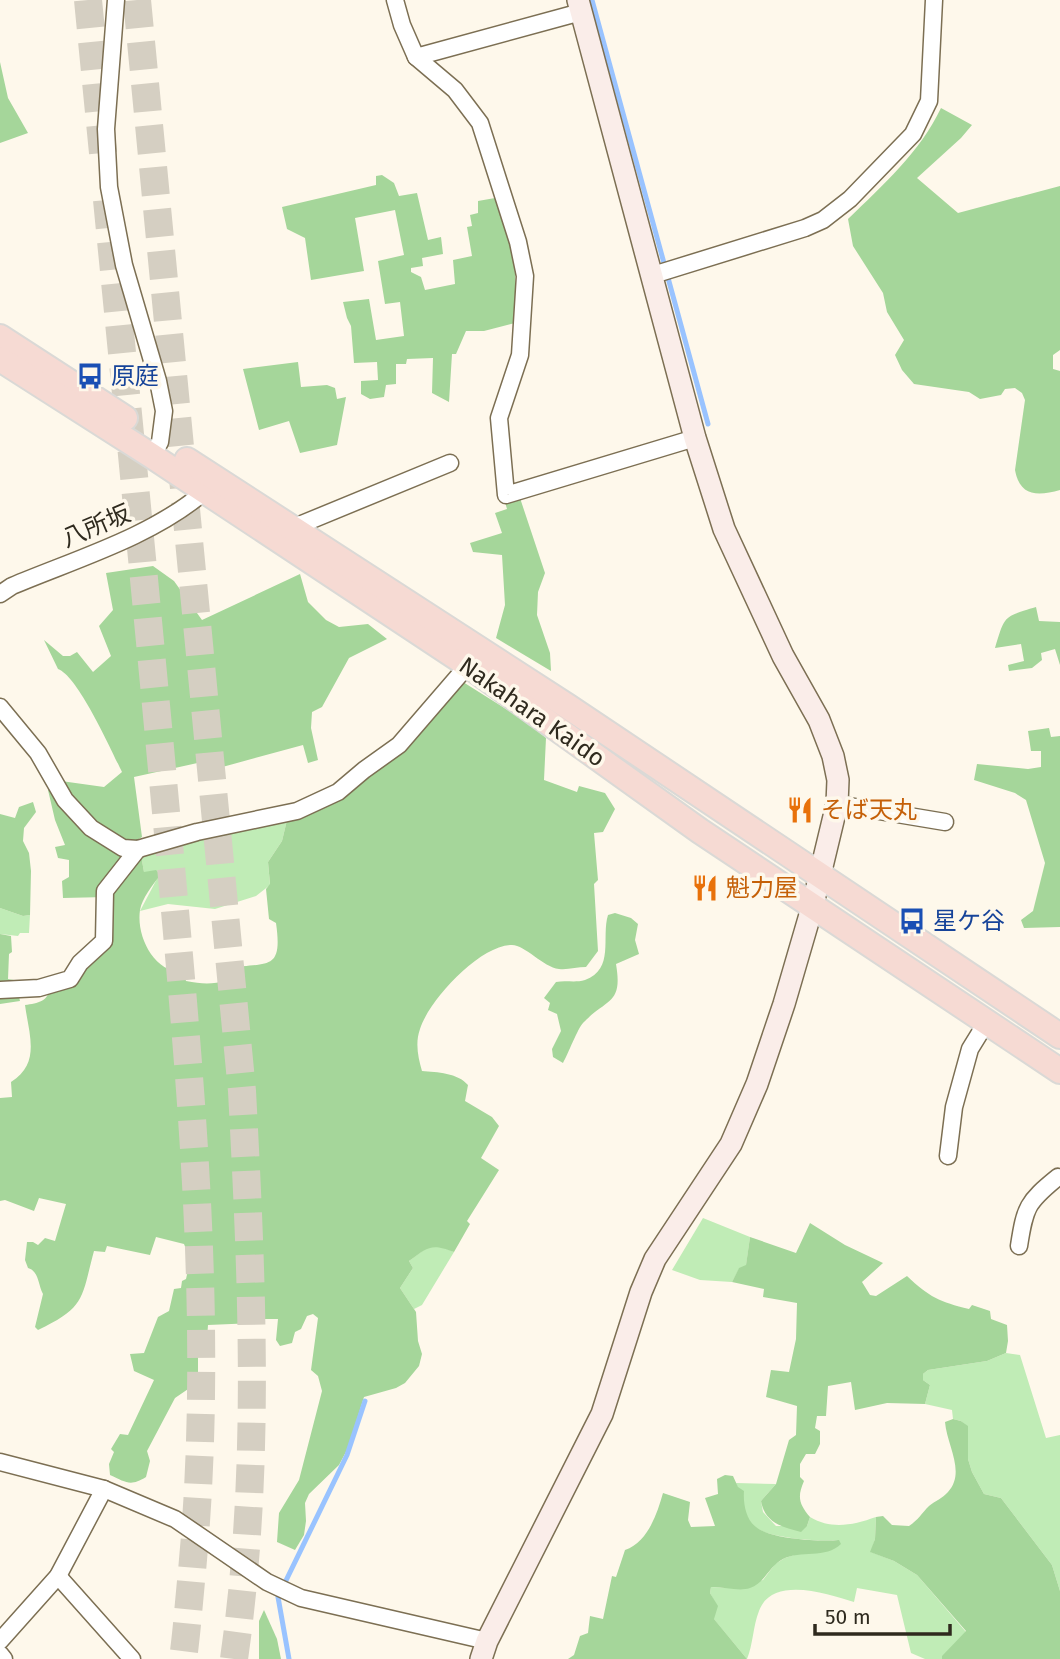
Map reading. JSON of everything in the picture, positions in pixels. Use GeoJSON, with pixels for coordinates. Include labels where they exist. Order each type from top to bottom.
{"type":"FeatureCollection","features":[{"type":"Feature","properties":{"kind":"main road","name":"Nakahara Kaido"},"geometry":{"type":"LineString","coordinates":[[0,337],[156,449],[204,492],[468,665],[812,908],[1060,1071]]}},
{"type":"Feature","properties":{"kind":"main road","name":"Nakahara Kaido"},"geometry":{"type":"LineString","coordinates":[[0,359],[292,528],[567,706],[1060,1035]]}},
{"type":"Feature","properties":{"kind":"street"},"geometry":{"type":"LineString","coordinates":[[116,0],[106,129],[109,187],[124,265],[158,381],[164,411],[156,449]]}},
{"type":"Feature","properties":{"kind":"street"},"geometry":{"type":"LineString","coordinates":[[396,0],[402,25],[416,57],[455,90],[480,123],[518,242],[525,276],[520,355],[499,418],[506,495],[695,438]]}},
{"type":"Feature","properties":{"kind":"street"},"geometry":{"type":"LineString","coordinates":[[653,275],[805,228],[824,220],[850,199],[913,134],[929,101],[934,0]]}},
{"type":"Feature","properties":{"kind":"street"},"geometry":{"type":"LineString","coordinates":[[0,1462],[104,1489],[176,1519],[267,1582],[301,1598],[484,1650],[603,1414],[641,1292],[655,1259],[731,1144],[757,1084],[784,1004],[812,908],[836,804],[838,780],[834,756],[819,720],[783,656],[724,529],[695,438],[579,6],[416,57]]}},
{"type":"Feature","properties":{"kind":"street"},"geometry":{"type":"LineString","coordinates":[[292,528],[450,463]]}},
{"type":"Feature","properties":{"kind":"street","name":"八所坂"},"geometry":{"type":"LineString","coordinates":[[0,594],[12,586],[159,524],[204,492]]}},
{"type":"Feature","properties":{"kind":"street"},"geometry":{"type":"LineString","coordinates":[[0,707],[38,753],[65,800],[91,828],[122,848],[138,849],[197,832],[297,811],[338,792],[364,769],[399,745],[468,665]]}},
{"type":"Feature","properties":{"kind":"street"},"geometry":{"type":"LineString","coordinates":[[836,804],[945,822]]}},
{"type":"Feature","properties":{"kind":"street"},"geometry":{"type":"LineString","coordinates":[[0,990],[38,988],[70,979],[80,964],[104,941],[105,891],[138,849]]}},
{"type":"Feature","properties":{"kind":"street"},"geometry":{"type":"LineString","coordinates":[[948,1156],[954,1107],[970,1049],[986,1023]]}},
{"type":"Feature","properties":{"kind":"street"},"geometry":{"type":"LineString","coordinates":[[1019,1246],[1024,1213],[1035,1196],[1060,1178]]}},
{"type":"Feature","properties":{"kind":"street"},"geometry":{"type":"LineString","coordinates":[[0,1641],[58,1576],[104,1489]]}},
{"type":"Feature","properties":{"kind":"street"},"geometry":{"type":"LineString","coordinates":[[58,1576],[132,1659]]}},
{"type":"Feature","properties":{"kind":"street"},"geometry":{"type":"LineString","coordinates":[[0,1654],[4,1659]]}},
{"type":"Feature","properties":{"kind":"green space"},"geometry":{"type":"Polygon","coordinates":[[[0,62],[8,98],[28,133],[0,143],[0,62]]]}},
{"type":"Feature","properties":{"kind":"green space"},"geometry":{"type":"Polygon","coordinates":[[[941,108],[972,125],[917,178],[958,213],[1060,186],[1060,350],[1053,355],[1053,369],[1060,371],[1060,490],[1031,492],[1017,479],[1015,470],[1025,400],[1022,393],[1015,388],[1005,389],[1001,395],[980,399],[969,392],[914,384],[902,370],[895,355],[904,340],[887,312],[883,293],[853,246],[848,219],[912,153],[941,108]]]}},
{"type":"Feature","properties":{"kind":"green space"},"geometry":{"type":"Polygon","coordinates":[[[382,175],[394,183],[399,196],[417,193],[428,240],[441,237],[443,254],[422,258],[423,266],[411,268],[411,272],[421,277],[425,290],[455,284],[453,260],[472,256],[467,227],[472,226],[470,215],[478,213],[478,201],[495,198],[507,231],[515,274],[515,323],[484,331],[466,331],[456,354],[452,354],[449,402],[432,393],[433,358],[407,359],[406,364],[396,364],[396,384],[386,385],[384,397],[370,399],[361,394],[361,381],[378,380],[377,362],[354,363],[351,326],[343,302],[369,299],[376,340],[404,336],[400,302],[385,304],[378,261],[404,255],[395,210],[355,218],[364,271],[311,280],[305,238],[287,229],[282,207],[376,185],[376,176],[382,175]]]}},
{"type":"Feature","properties":{"kind":"green space"},"geometry":{"type":"Polygon","coordinates":[[[298,362],[301,387],[327,385],[335,388],[337,399],[346,397],[337,445],[300,453],[289,421],[259,430],[243,369],[298,362]]]}},
{"type":"Feature","properties":{"kind":"green space"},"geometry":{"type":"Polygon","coordinates":[[[520,498],[545,573],[538,592],[537,615],[550,653],[551,671],[496,638],[505,605],[502,555],[473,552],[470,543],[502,533],[495,513],[507,509],[505,502],[520,498]]]}},
{"type":"Feature","properties":{"kind":"green space"},"geometry":{"type":"Polygon","coordinates":[[[153,566],[174,581],[202,620],[300,574],[308,602],[326,620],[339,627],[368,624],[387,639],[349,658],[322,707],[312,712],[311,728],[318,760],[308,763],[303,745],[204,772],[202,762],[134,777],[142,837],[132,843],[141,855],[144,872],[156,870],[160,875],[141,905],[141,931],[156,960],[173,971],[183,972],[186,981],[207,984],[222,982],[227,980],[226,968],[262,964],[274,957],[278,939],[276,923],[269,919],[266,889],[270,884],[268,862],[282,841],[287,820],[303,816],[463,682],[530,724],[546,738],[544,780],[577,792],[579,786],[605,793],[615,809],[603,832],[594,833],[598,880],[594,884],[598,951],[586,967],[559,969],[517,946],[499,947],[485,954],[457,976],[425,1017],[418,1040],[422,1071],[447,1074],[468,1085],[465,1101],[492,1117],[499,1126],[481,1158],[499,1170],[467,1221],[470,1224],[454,1252],[430,1248],[409,1261],[413,1268],[400,1288],[416,1312],[418,1341],[422,1354],[419,1366],[405,1383],[364,1397],[348,1448],[339,1465],[309,1494],[305,1503],[304,1535],[295,1550],[277,1542],[279,1513],[299,1480],[322,1391],[318,1376],[311,1370],[318,1318],[313,1314],[307,1316],[301,1329],[295,1332],[292,1343],[280,1346],[276,1340],[278,1319],[208,1325],[207,1339],[198,1350],[198,1374],[194,1385],[175,1398],[147,1451],[150,1461],[146,1477],[132,1483],[124,1481],[110,1475],[109,1464],[114,1452],[111,1449],[120,1434],[128,1435],[154,1380],[134,1371],[130,1354],[144,1353],[158,1317],[169,1311],[174,1289],[181,1288],[189,1266],[193,1266],[184,1244],[156,1237],[150,1255],[107,1246],[105,1252],[94,1251],[79,1300],[65,1315],[38,1330],[35,1327],[43,1294],[36,1275],[28,1268],[25,1260],[27,1242],[38,1245],[45,1238],[55,1241],[66,1204],[39,1198],[34,1211],[5,1200],[0,1201],[0,1098],[12,1097],[11,1082],[20,1074],[30,1057],[25,1005],[45,999],[50,986],[104,942],[106,897],[63,898],[62,881],[69,877],[69,860],[58,858],[55,847],[65,845],[55,820],[48,790],[61,781],[104,787],[122,772],[84,699],[75,685],[58,669],[44,640],[63,656],[77,652],[93,672],[111,656],[99,626],[113,610],[106,573],[153,566]]]}},
{"type":"Feature","properties":{"kind":"green space"},"geometry":{"type":"Polygon","coordinates":[[[1036,607],[1039,621],[1060,622],[1060,665],[1055,649],[1041,653],[1042,660],[1032,668],[1009,671],[1008,665],[1024,661],[1021,644],[995,648],[1001,629],[1011,616],[1036,607]]]}},
{"type":"Feature","properties":{"kind":"green space"},"geometry":{"type":"Polygon","coordinates":[[[1049,728],[1051,737],[1060,736],[1060,927],[1024,928],[1021,920],[1033,911],[1045,863],[1026,800],[1015,793],[974,780],[977,764],[1028,769],[1041,767],[1041,751],[1031,751],[1028,731],[1049,728]]]}},
{"type":"Feature","properties":{"kind":"green space"},"geometry":{"type":"Polygon","coordinates":[[[33,802],[36,812],[24,828],[23,841],[29,853],[31,871],[30,915],[23,916],[0,908],[0,814],[15,818],[19,807],[33,802]]]}},
{"type":"Feature","properties":{"kind":"green space"},"geometry":{"type":"Polygon","coordinates":[[[287,820],[282,841],[268,862],[270,885],[256,896],[215,909],[168,904],[140,911],[159,875],[144,872],[141,855],[183,839],[287,820]]]}},
{"type":"Feature","properties":{"kind":"green space"},"geometry":{"type":"Polygon","coordinates":[[[0,908],[23,916],[30,915],[29,933],[20,933],[18,936],[0,934],[0,908]]]}},
{"type":"Feature","properties":{"kind":"green space"},"geometry":{"type":"Polygon","coordinates":[[[615,913],[631,918],[638,924],[635,940],[639,954],[616,964],[618,977],[615,994],[583,1023],[563,1063],[553,1057],[552,1049],[561,1031],[557,1014],[548,1010],[550,1003],[544,998],[556,982],[585,980],[600,968],[604,960],[608,915],[615,913]]]}},
{"type":"Feature","properties":{"kind":"green space"},"geometry":{"type":"Polygon","coordinates":[[[0,934],[11,936],[12,952],[9,954],[8,979],[25,982],[25,993],[19,997],[20,1001],[0,1004],[0,934]]]}},
{"type":"Feature","properties":{"kind":"green space"},"geometry":{"type":"Polygon","coordinates":[[[703,1218],[750,1237],[746,1266],[739,1269],[732,1282],[700,1280],[672,1270],[703,1218]]]}},
{"type":"Feature","properties":{"kind":"green space"},"geometry":{"type":"Polygon","coordinates":[[[810,1223],[845,1245],[883,1263],[862,1282],[870,1295],[876,1296],[907,1276],[942,1301],[969,1309],[972,1305],[990,1311],[991,1319],[1007,1325],[1008,1341],[1006,1353],[987,1361],[928,1370],[923,1374],[923,1380],[930,1385],[925,1404],[887,1403],[855,1410],[851,1382],[828,1386],[826,1416],[817,1416],[815,1428],[820,1431],[820,1444],[815,1454],[806,1454],[800,1464],[800,1477],[804,1481],[800,1500],[810,1517],[801,1532],[781,1526],[770,1519],[761,1501],[776,1484],[789,1440],[796,1435],[797,1406],[766,1397],[771,1370],[789,1372],[796,1339],[797,1303],[763,1297],[764,1289],[732,1282],[739,1268],[746,1265],[750,1237],[796,1253],[810,1223]]]}},
{"type":"Feature","properties":{"kind":"green space"},"geometry":{"type":"Polygon","coordinates":[[[429,1246],[440,1246],[454,1252],[422,1305],[414,1309],[400,1288],[413,1268],[409,1261],[429,1246]]]}},
{"type":"Feature","properties":{"kind":"green space"},"geometry":{"type":"Polygon","coordinates":[[[1006,1353],[1020,1355],[1046,1438],[1060,1435],[1060,1591],[1052,1565],[1001,1498],[984,1494],[968,1459],[967,1426],[953,1419],[952,1410],[925,1404],[930,1385],[923,1380],[923,1374],[928,1370],[987,1361],[1006,1353]]]}},
{"type":"Feature","properties":{"kind":"green space"},"geometry":{"type":"Polygon","coordinates":[[[953,1419],[968,1426],[968,1459],[984,1494],[1001,1498],[1052,1565],[1060,1591],[1060,1659],[942,1659],[966,1631],[917,1575],[894,1561],[870,1552],[875,1539],[876,1517],[883,1516],[892,1525],[909,1526],[946,1494],[953,1484],[954,1458],[945,1422],[953,1419]]]}},
{"type":"Feature","properties":{"kind":"green space"},"geometry":{"type":"Polygon","coordinates":[[[725,1475],[733,1476],[738,1487],[744,1491],[748,1516],[756,1527],[772,1534],[796,1539],[839,1540],[841,1544],[821,1553],[783,1559],[750,1588],[711,1587],[710,1593],[718,1606],[714,1619],[747,1659],[568,1659],[574,1655],[580,1636],[588,1633],[590,1616],[603,1619],[612,1576],[616,1577],[625,1550],[646,1534],[663,1493],[690,1502],[688,1520],[691,1527],[715,1526],[705,1498],[718,1494],[717,1479],[725,1475]]]}},
{"type":"Feature","properties":{"kind":"green space"},"geometry":{"type":"Polygon","coordinates":[[[736,1483],[776,1484],[761,1501],[763,1512],[776,1526],[807,1526],[810,1517],[826,1524],[843,1525],[876,1517],[875,1539],[871,1552],[894,1561],[917,1575],[966,1632],[942,1659],[925,1659],[911,1653],[897,1595],[857,1588],[854,1602],[816,1592],[788,1590],[776,1593],[766,1600],[759,1611],[747,1659],[713,1618],[717,1606],[710,1593],[711,1587],[732,1588],[763,1580],[775,1564],[785,1558],[839,1540],[793,1538],[758,1529],[747,1516],[736,1483]]]}},
{"type":"Feature","properties":{"kind":"green space"},"geometry":{"type":"Polygon","coordinates":[[[264,1610],[277,1639],[281,1659],[259,1659],[259,1621],[264,1610]]]}},
{"type":"Feature","properties":{"kind":"waterway"},"geometry":{"type":"LineString","coordinates":[[592,0],[708,424]]}},
{"type":"Feature","properties":{"kind":"waterway"},"geometry":{"type":"LineString","coordinates":[[289,1659],[278,1597],[347,1455],[365,1401]]}},
{"type":"Feature","properties":{"kind":"tunnel"},"geometry":{"type":"LineString","coordinates":[[88,0],[103,153]]}},
{"type":"Feature","properties":{"kind":"tunnel"},"geometry":{"type":"LineString","coordinates":[[137,0],[242,1091],[252,1375],[248,1517],[234,1659]]}},
{"type":"Feature","properties":{"kind":"tunnel"},"geometry":{"type":"LineString","coordinates":[[107,200],[169,841],[195,1172],[201,1411],[198,1491],[183,1659]]}},
{"type":"Feature","properties":{"kind":"place","name":"原庭"},"geometry":{"type":"Point","coordinates":[90,376]}},
{"type":"Feature","properties":{"kind":"place","name":"そば天丸"},"geometry":{"type":"Point","coordinates":[800,810]}},
{"type":"Feature","properties":{"kind":"place","name":"魁力屋"},"geometry":{"type":"Point","coordinates":[705,888]}},
{"type":"Feature","properties":{"kind":"place","name":"星ケ谷"},"geometry":{"type":"Point","coordinates":[912,921]}}]}
